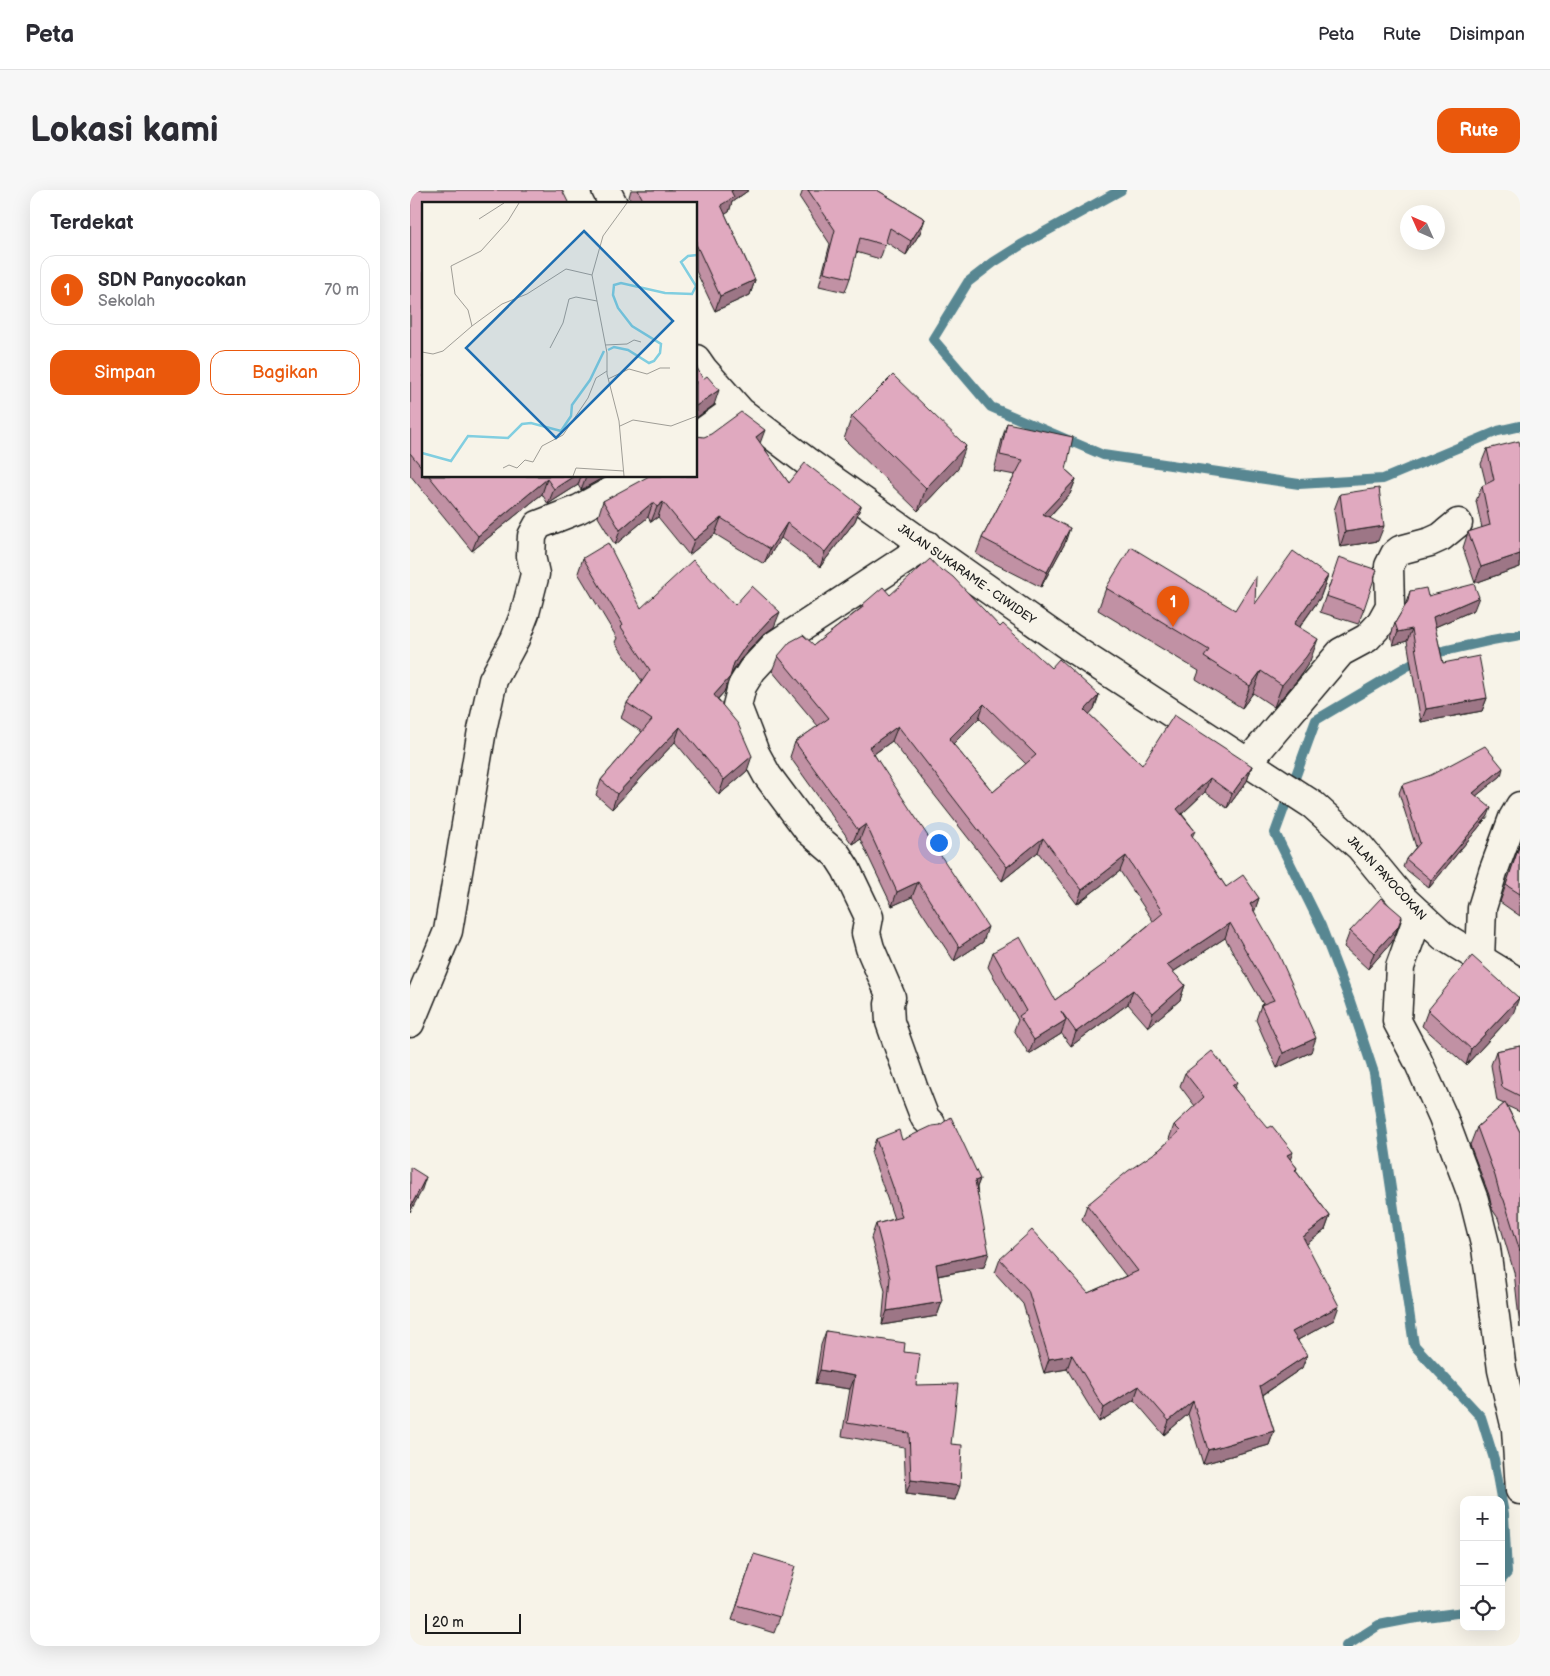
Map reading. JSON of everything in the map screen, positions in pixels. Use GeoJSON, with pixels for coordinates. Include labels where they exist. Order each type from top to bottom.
{"type":"FeatureCollection","features":[{"type":"Feature","properties":{"kind":"street"},"geometry":{"type":"LineString","coordinates":[[606,190],[612,202]]}},
{"type":"Feature","properties":{"kind":"street","name":"JALAN SUKARAME - CIWIDEY"},"geometry":{"type":"LineString","coordinates":[[698,362],[736,408],[806,461],[1070,647],[1252,765]]}},
{"type":"Feature","properties":{"kind":"street"},"geometry":{"type":"LineString","coordinates":[[698,436],[736,408]]}},
{"type":"Feature","properties":{"kind":"street"},"geometry":{"type":"LineString","coordinates":[[410,1023],[448,931],[482,730],[493,680],[515,639],[525,613],[535,574],[531,556],[532,536],[538,525],[579,509],[635,478]]}},
{"type":"Feature","properties":{"kind":"street"},"geometry":{"type":"LineString","coordinates":[[1252,765],[1341,652],[1367,638],[1380,624],[1390,606],[1390,566],[1395,554],[1400,550],[1441,537],[1458,522]]}},
{"type":"Feature","properties":{"kind":"street"},"geometry":{"type":"LineString","coordinates":[[927,545],[775,645],[742,686],[737,706],[755,753],[767,775],[808,830],[837,855],[856,888],[869,917],[866,933],[870,948],[891,997],[889,1004],[890,1022],[912,1087],[925,1118],[931,1124]]}},
{"type":"Feature","properties":{"kind":"street","name":"JALAN PAYOCOKAN"},"geometry":{"type":"LineString","coordinates":[[1252,765],[1313,805],[1360,847],[1402,898],[1443,936],[1520,984]]}},
{"type":"Feature","properties":{"kind":"street"},"geometry":{"type":"LineString","coordinates":[[1480,959],[1482,908],[1513,818],[1520,806]]}},
{"type":"Feature","properties":{"kind":"street"},"geometry":{"type":"LineString","coordinates":[[1420,914],[1400,967],[1397,1021],[1417,1059],[1443,1118],[1474,1200],[1486,1248],[1502,1370],[1516,1429],[1520,1490]]}},
{"type":"Feature","properties":{"kind":"building"},"geometry":{"type":"Polygon","coordinates":[[[410,190],[562,190],[568,202],[422,202],[422,468],[410,453],[410,190]]]}},
{"type":"Feature","properties":{"kind":"building"},"geometry":{"type":"Polygon","coordinates":[[[638,190],[733,190],[731,191],[734,197],[721,205],[755,280],[720,296],[698,248],[698,202],[644,202],[638,190]]]}},
{"type":"Feature","properties":{"kind":"building"},"geometry":{"type":"Polygon","coordinates":[[[808,190],[877,190],[925,219],[911,241],[890,228],[885,245],[860,238],[850,278],[824,272],[835,230],[808,190]]]}},
{"type":"Feature","properties":{"kind":"building"},"geometry":{"type":"Polygon","coordinates":[[[698,370],[703,379],[707,376],[719,390],[698,405],[698,370]]]}},
{"type":"Feature","properties":{"kind":"building"},"geometry":{"type":"Polygon","coordinates":[[[893,375],[966,446],[926,488],[852,416],[893,375]]]}},
{"type":"Feature","properties":{"kind":"building"},"geometry":{"type":"Polygon","coordinates":[[[741,412],[765,430],[756,437],[789,483],[805,463],[861,506],[825,552],[787,523],[770,549],[721,518],[694,540],[663,502],[657,507],[653,502],[620,530],[603,501],[645,478],[698,478],[698,436],[704,437],[741,412]]]}},
{"type":"Feature","properties":{"kind":"building"},"geometry":{"type":"Polygon","coordinates":[[[1007,423],[1073,437],[1066,470],[1076,479],[1043,514],[1070,528],[1047,572],[982,538],[1023,460],[1000,455],[1007,423]]]}},
{"type":"Feature","properties":{"kind":"building"},"geometry":{"type":"Polygon","coordinates":[[[1519,441],[1520,554],[1481,567],[1468,532],[1490,525],[1482,486],[1494,480],[1487,449],[1519,441]]]}},
{"type":"Feature","properties":{"kind":"building"},"geometry":{"type":"Polygon","coordinates":[[[431,478],[571,478],[554,489],[547,479],[478,536],[431,478]]]}},
{"type":"Feature","properties":{"kind":"building"},"geometry":{"type":"Polygon","coordinates":[[[1379,488],[1384,526],[1345,532],[1340,494],[1379,488]]]}},
{"type":"Feature","properties":{"kind":"building"},"geometry":{"type":"Polygon","coordinates":[[[608,543],[641,608],[693,560],[735,605],[752,586],[780,612],[769,620],[746,645],[734,663],[730,677],[714,695],[738,724],[752,756],[724,780],[680,727],[617,794],[601,780],[652,720],[627,703],[650,670],[621,627],[623,625],[583,558],[608,543]]]}},
{"type":"Feature","properties":{"kind":"building"},"geometry":{"type":"Polygon","coordinates":[[[1131,547],[1235,610],[1256,576],[1255,604],[1293,551],[1328,576],[1294,624],[1318,639],[1306,657],[1282,685],[1261,671],[1250,686],[1204,657],[1209,650],[1106,588],[1131,547]]]}},
{"type":"Feature","properties":{"kind":"building"},"geometry":{"type":"Polygon","coordinates":[[[1339,557],[1377,570],[1364,609],[1326,596],[1339,557]]]}},
{"type":"Feature","properties":{"kind":"building"},"geometry":{"type":"Polygon","coordinates":[[[930,559],[942,572],[944,570],[953,577],[1000,627],[1003,624],[1051,668],[1059,659],[1099,695],[1085,710],[1142,765],[1174,715],[1252,766],[1232,794],[1210,778],[1177,809],[1195,831],[1191,834],[1226,887],[1243,875],[1259,898],[1250,904],[1279,955],[1316,1038],[1283,1053],[1261,1005],[1274,1000],[1230,923],[1167,965],[1185,985],[1153,1013],[1133,990],[1076,1032],[1061,1011],[1066,1020],[1034,1040],[1019,1016],[1026,1011],[993,952],[1020,937],[1055,1000],[1107,962],[1163,913],[1126,856],[1082,890],[1043,838],[1007,867],[898,726],[869,747],[988,927],[959,947],[918,882],[897,892],[866,824],[858,830],[795,742],[829,718],[778,656],[790,642],[803,635],[814,645],[863,607],[862,605],[883,587],[890,595],[930,559]],[[984,704],[949,739],[993,792],[1036,755],[984,704]]]}},
{"type":"Feature","properties":{"kind":"building"},"geometry":{"type":"Polygon","coordinates":[[[1474,584],[1479,597],[1433,617],[1443,663],[1479,656],[1487,698],[1426,709],[1412,629],[1398,632],[1395,623],[1408,601],[1410,591],[1426,588],[1428,596],[1474,584]]]}},
{"type":"Feature","properties":{"kind":"building"},"geometry":{"type":"Polygon","coordinates":[[[1485,746],[1503,768],[1473,793],[1491,808],[1431,880],[1406,859],[1420,843],[1402,785],[1431,775],[1485,746]]]}},
{"type":"Feature","properties":{"kind":"building"},"geometry":{"type":"Polygon","coordinates":[[[1520,844],[1520,894],[1506,885],[1520,844]]]}},
{"type":"Feature","properties":{"kind":"building"},"geometry":{"type":"Polygon","coordinates":[[[1381,898],[1402,916],[1398,927],[1374,953],[1350,931],[1381,898]]]}},
{"type":"Feature","properties":{"kind":"building"},"geometry":{"type":"Polygon","coordinates":[[[1472,956],[1519,998],[1471,1049],[1428,1010],[1472,956]]]}},
{"type":"Feature","properties":{"kind":"building"},"geometry":{"type":"Polygon","coordinates":[[[1520,1046],[1520,1096],[1502,1087],[1496,1051],[1520,1046]]]}},
{"type":"Feature","properties":{"kind":"building"},"geometry":{"type":"Polygon","coordinates":[[[1212,1051],[1237,1082],[1232,1086],[1268,1128],[1272,1126],[1293,1152],[1287,1155],[1297,1168],[1295,1170],[1330,1216],[1303,1237],[1339,1306],[1292,1332],[1307,1355],[1260,1386],[1274,1431],[1208,1450],[1193,1401],[1169,1421],[1139,1386],[1104,1408],[1072,1355],[1049,1359],[1028,1290],[1000,1259],[1032,1230],[1088,1293],[1138,1271],[1087,1205],[1128,1171],[1159,1150],[1180,1131],[1174,1125],[1204,1097],[1185,1073],[1212,1051]]]}},
{"type":"Feature","properties":{"kind":"building"},"geometry":{"type":"Polygon","coordinates":[[[1505,1103],[1520,1132],[1520,1251],[1504,1200],[1499,1191],[1477,1127],[1505,1103]]]}},
{"type":"Feature","properties":{"kind":"building"},"geometry":{"type":"Polygon","coordinates":[[[951,1117],[980,1179],[975,1181],[989,1253],[936,1264],[942,1302],[887,1311],[890,1278],[876,1224],[902,1217],[876,1139],[899,1130],[902,1140],[932,1126],[940,1125],[951,1117]]]}},
{"type":"Feature","properties":{"kind":"building"},"geometry":{"type":"Polygon","coordinates":[[[410,1167],[426,1177],[411,1206],[410,1206],[410,1167]]]}},
{"type":"Feature","properties":{"kind":"building"},"geometry":{"type":"Polygon","coordinates":[[[826,1331],[905,1343],[904,1352],[920,1354],[916,1385],[958,1384],[951,1444],[962,1445],[960,1486],[911,1480],[909,1433],[847,1423],[855,1376],[820,1370],[826,1331]]]}},
{"type":"Feature","properties":{"kind":"building"},"geometry":{"type":"Polygon","coordinates":[[[754,1554],[795,1566],[780,1617],[737,1605],[754,1554]]]}},
{"type":"Feature","properties":{"kind":"waterway"},"geometry":{"type":"LineString","coordinates":[[1121,190],[1021,245],[994,262],[968,282],[933,339],[991,407],[1103,455],[1299,484],[1383,479],[1498,431],[1520,426]]}},
{"type":"Feature","properties":{"kind":"waterway"},"geometry":{"type":"LineString","coordinates":[[1505,1575],[1507,1573],[1504,1514],[1494,1459],[1481,1417],[1414,1345],[1374,1073],[1350,1001],[1321,926],[1275,833],[1316,720],[1426,655],[1520,635]]}},
{"type":"Feature","properties":{"kind":"waterway"},"geometry":{"type":"LineString","coordinates":[[1346,1646],[1379,1625],[1460,1613]]}},
{"type":"Feature","properties":{"kind":"place","name":"SDN Panyocokan"},"geometry":{"type":"Point","coordinates":[1173,627]}}]}
